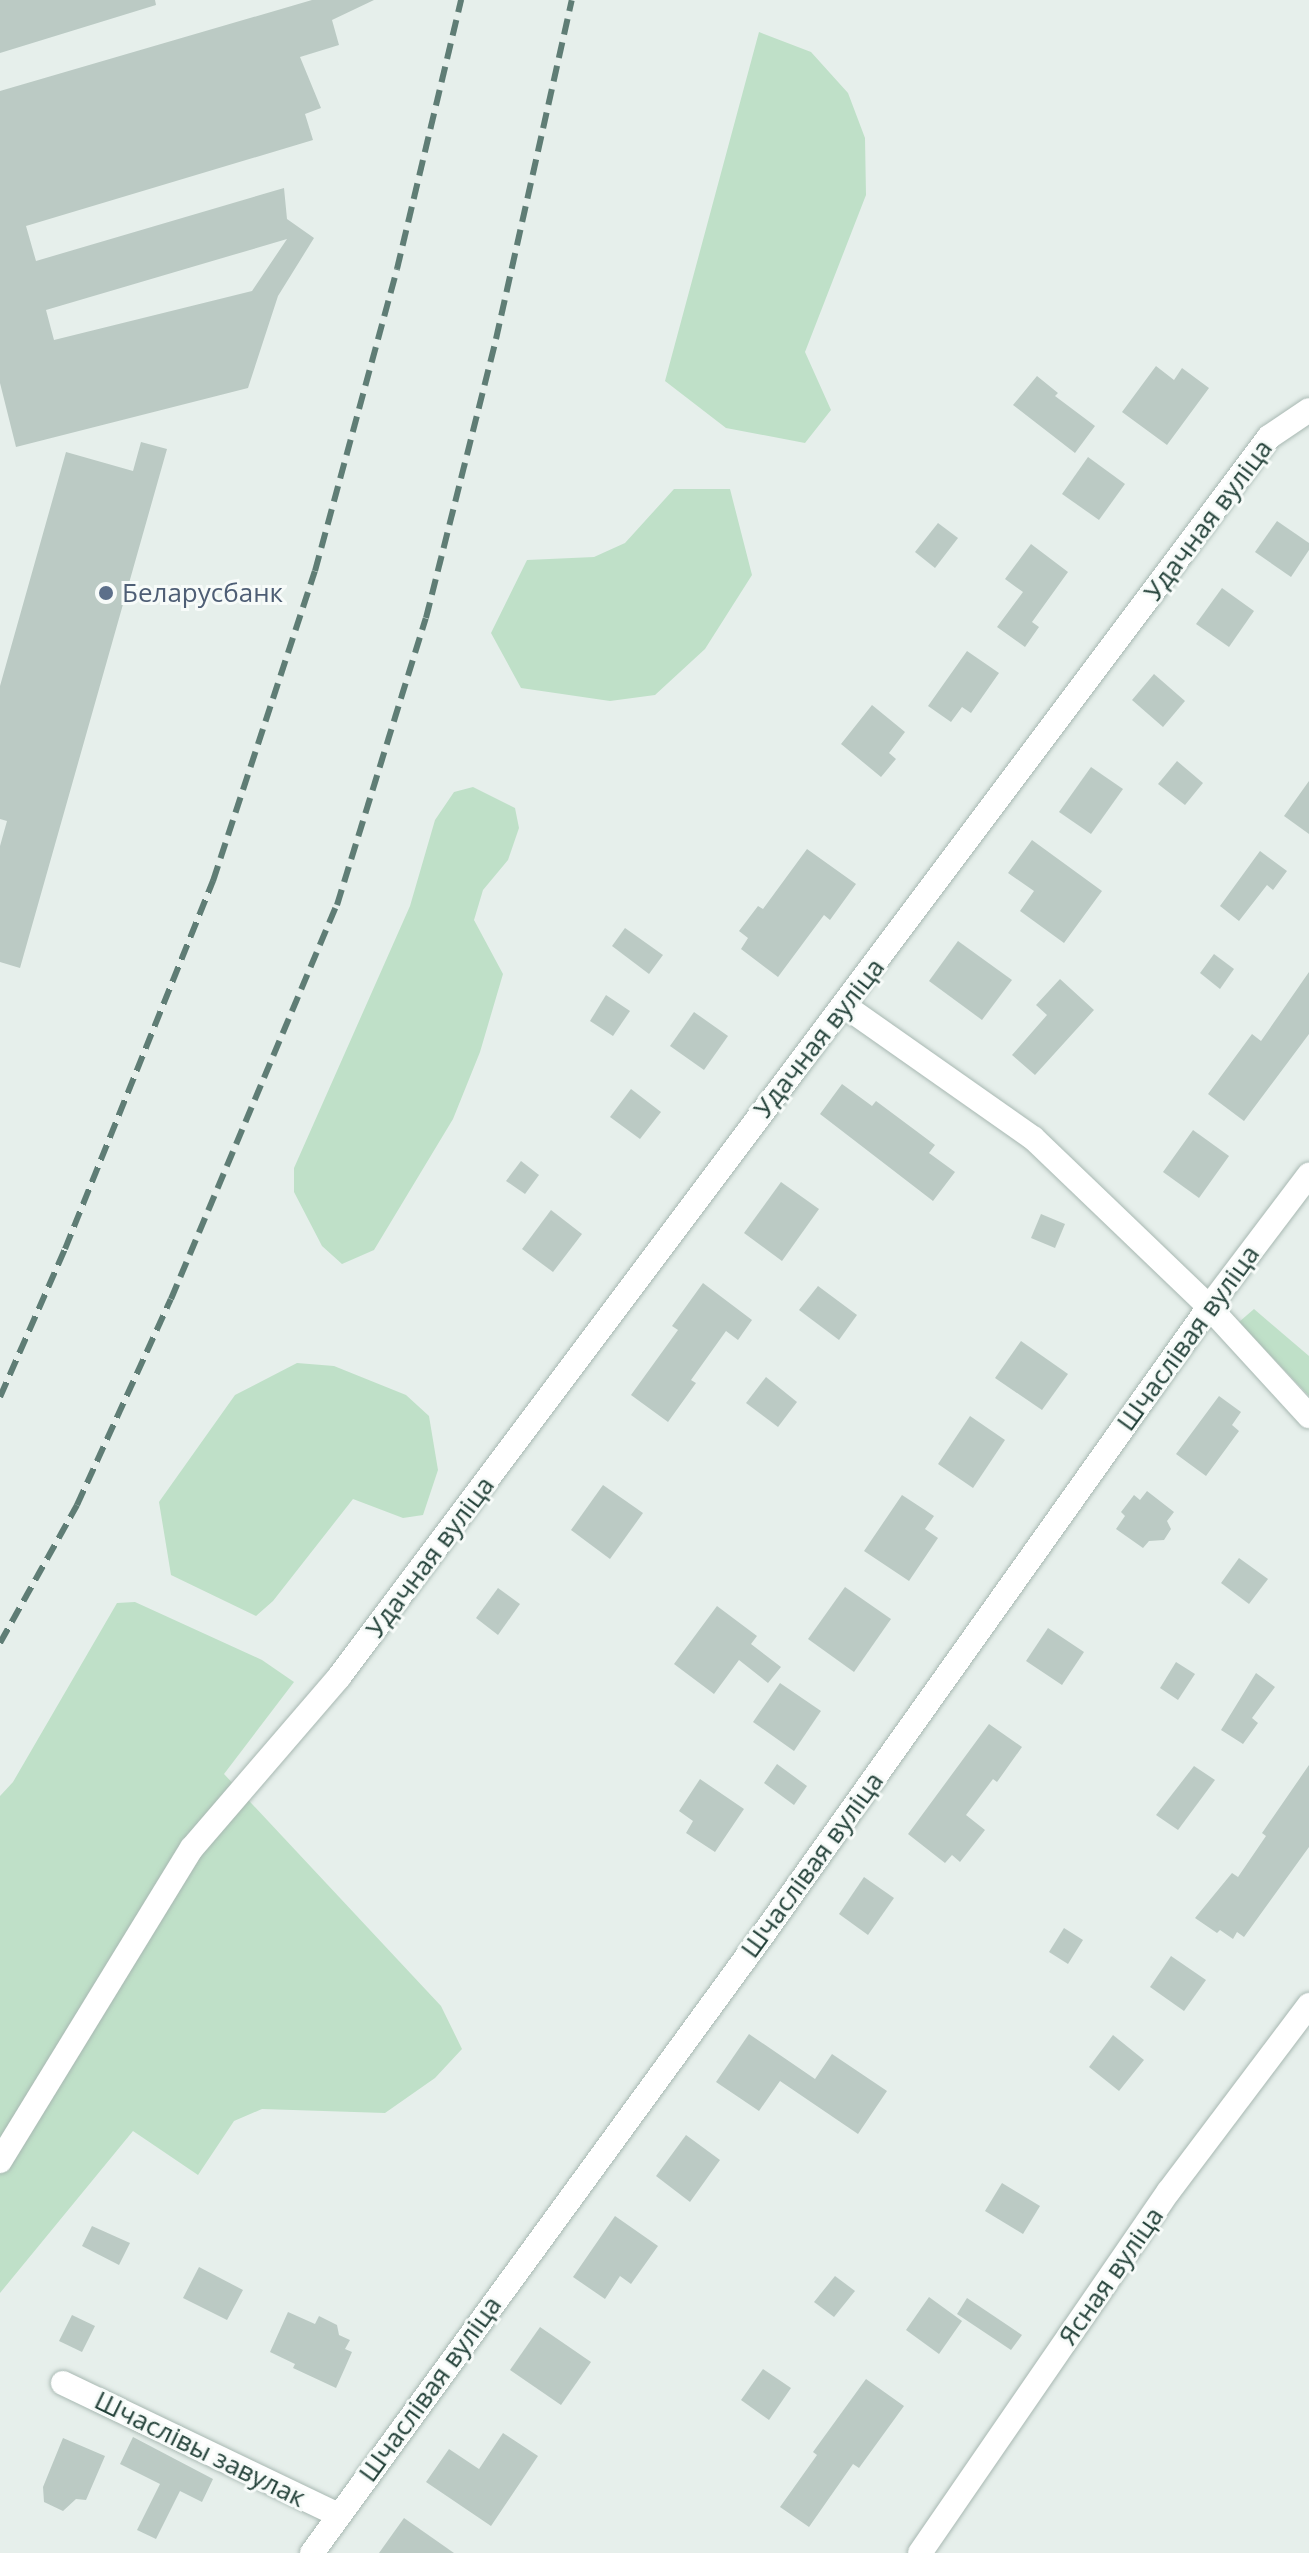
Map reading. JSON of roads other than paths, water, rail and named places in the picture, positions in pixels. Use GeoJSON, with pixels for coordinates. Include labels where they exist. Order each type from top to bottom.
{"type":"FeatureCollection","features":[{"type":"Feature","properties":{"kind":"street","name":"Удачная вуліца"},"geometry":{"type":"LineString","coordinates":[[0,2161],[192,1848],[339,1677],[796,1063],[845,1006],[1269,437],[1309,410]]}},
{"type":"Feature","properties":{"kind":"street"},"geometry":{"type":"LineString","coordinates":[[845,1006],[1033,1138],[1209,1307],[1309,1416]]}},
{"type":"Feature","properties":{"kind":"street","name":"Шчаслівая вуліца"},"geometry":{"type":"LineString","coordinates":[[312,2553],[762,1936],[1209,1307],[1309,1175]]}},
{"type":"Feature","properties":{"kind":"street","name":"Ясная вуліца"},"geometry":{"type":"LineString","coordinates":[[920,2553],[1169,2191],[1309,2005]]}},
{"type":"Feature","properties":{"kind":"street","name":"Шчаслівы завулак"},"geometry":{"type":"LineString","coordinates":[[63,2383],[338,2515]]}},
{"type":"Feature","properties":{"kind":"railway"},"geometry":{"type":"LineString","coordinates":[[0,1397],[65,1249],[213,881],[315,571],[397,269],[461,0]]}},
{"type":"Feature","properties":{"kind":"railway"},"geometry":{"type":"LineString","coordinates":[[0,1643],[77,1505],[171,1299],[337,905],[426,618],[496,339],[572,0]]}},
{"type":"Feature","properties":{"kind":"place","name":"Беларусбанк"},"geometry":{"type":"Point","coordinates":[106,593]}}]}
